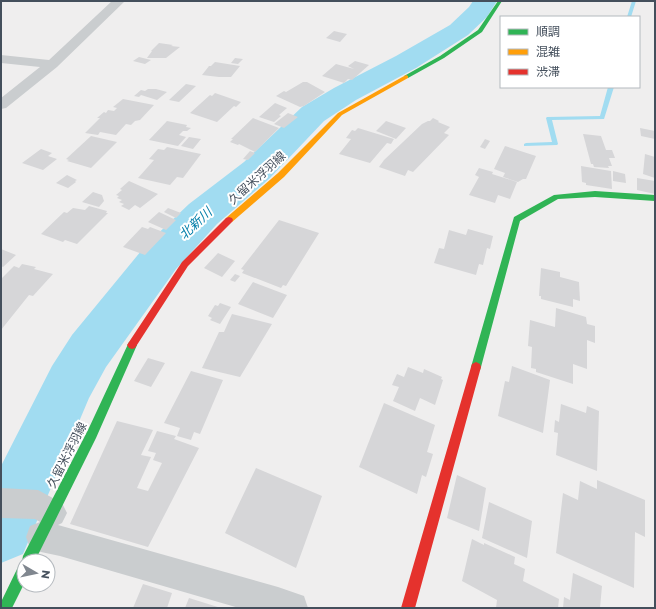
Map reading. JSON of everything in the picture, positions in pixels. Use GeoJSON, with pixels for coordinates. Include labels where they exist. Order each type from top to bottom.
{"type":"FeatureCollection","features":[{"type":"Feature","properties":{"kind":"main road","name":"久留米浮羽線"},"geometry":{"type":"LineString","coordinates":[[40,529],[92,434],[133,343],[185,264],[244,206],[281,175],[340,114],[442,57],[465,42],[480,31],[500,1]]}},
{"type":"Feature","properties":{"kind":"main road"},"geometry":{"type":"LineString","coordinates":[[408,608],[517,219],[557,197],[595,194],[655,198]]}},
{"type":"Feature","properties":{"kind":"main road"},"geometry":{"type":"LineString","coordinates":[[5,608],[16,586]]}},
{"type":"Feature","properties":{"kind":"street"},"geometry":{"type":"LineString","coordinates":[[1,105],[52,64],[119,1]]}},
{"type":"Feature","properties":{"kind":"street"},"geometry":{"type":"LineString","coordinates":[[1,59],[52,64]]}},
{"type":"Feature","properties":{"kind":"street"},"geometry":{"type":"LineString","coordinates":[[1,503],[40,529],[83,547],[278,602],[292,608]]}},
{"type":"Feature","properties":{"kind":"building"},"geometry":{"type":"Polygon","coordinates":[[[334,31],[347,34],[340,42],[326,38],[334,31]]]}},
{"type":"Feature","properties":{"kind":"building"},"geometry":{"type":"Polygon","coordinates":[[[159,43],[180,47],[166,58],[147,58],[151,51],[159,43]]]}},
{"type":"Feature","properties":{"kind":"building"},"geometry":{"type":"Polygon","coordinates":[[[139,57],[151,60],[145,64],[133,61],[139,57]]]}},
{"type":"Feature","properties":{"kind":"building"},"geometry":{"type":"Polygon","coordinates":[[[235,58],[243,59],[238,64],[231,63],[235,58]]]}},
{"type":"Feature","properties":{"kind":"building"},"geometry":{"type":"Polygon","coordinates":[[[355,61],[369,65],[352,80],[348,79],[344,83],[322,76],[336,64],[354,69],[348,66],[355,61]]]}},
{"type":"Feature","properties":{"kind":"building"},"geometry":{"type":"Polygon","coordinates":[[[215,62],[240,66],[231,77],[202,75],[209,66],[215,62]]]}},
{"type":"Feature","properties":{"kind":"building"},"geometry":{"type":"Polygon","coordinates":[[[303,82],[307,82],[325,92],[304,106],[300,107],[276,96],[284,91],[286,92],[303,82]]]}},
{"type":"Feature","properties":{"kind":"building"},"geometry":{"type":"Polygon","coordinates":[[[186,84],[196,86],[179,102],[169,100],[186,84]]]}},
{"type":"Feature","properties":{"kind":"building"},"geometry":{"type":"Polygon","coordinates":[[[148,89],[156,89],[167,92],[157,100],[141,95],[139,97],[134,96],[141,90],[145,91],[148,89]]]}},
{"type":"Feature","properties":{"kind":"building"},"geometry":{"type":"Polygon","coordinates":[[[215,93],[241,102],[236,107],[234,106],[217,122],[190,113],[210,95],[212,96],[215,93]]]}},
{"type":"Feature","properties":{"kind":"building"},"geometry":{"type":"Polygon","coordinates":[[[123,99],[154,105],[140,120],[135,121],[131,125],[126,124],[116,135],[100,132],[98,135],[85,133],[100,118],[97,118],[104,112],[106,113],[108,110],[114,111],[117,108],[113,107],[123,99]]]}},
{"type":"Feature","properties":{"kind":"building"},"geometry":{"type":"Polygon","coordinates":[[[275,103],[287,108],[279,115],[281,116],[274,122],[259,117],[275,103]]]}},
{"type":"Feature","properties":{"kind":"building"},"geometry":{"type":"Polygon","coordinates":[[[288,113],[298,117],[284,128],[274,124],[288,113]]]}},
{"type":"Feature","properties":{"kind":"building"},"geometry":{"type":"Polygon","coordinates":[[[253,118],[279,128],[255,152],[239,144],[230,142],[233,139],[231,139],[253,118]]]}},
{"type":"Feature","properties":{"kind":"building"},"geometry":{"type":"Polygon","coordinates":[[[433,118],[450,127],[444,133],[449,135],[413,172],[408,170],[405,176],[379,167],[384,160],[422,124],[433,118]]]}},
{"type":"Feature","properties":{"kind":"building"},"geometry":{"type":"Polygon","coordinates":[[[167,121],[187,125],[186,127],[191,128],[187,131],[183,131],[179,135],[186,137],[178,146],[149,140],[167,121]]]}},
{"type":"Feature","properties":{"kind":"building"},"geometry":{"type":"Polygon","coordinates":[[[386,121],[406,128],[396,139],[376,131],[386,121]]]}},
{"type":"Feature","properties":{"kind":"building"},"geometry":{"type":"Polygon","coordinates":[[[358,128],[394,139],[391,144],[387,143],[370,163],[339,154],[351,139],[346,138],[352,130],[355,131],[358,128]]]}},
{"type":"Feature","properties":{"kind":"building"},"geometry":{"type":"Polygon","coordinates":[[[640,128],[655,131],[655,139],[641,136],[640,128]]]}},
{"type":"Feature","properties":{"kind":"building"},"geometry":{"type":"Polygon","coordinates":[[[583,134],[601,136],[606,150],[612,150],[615,158],[609,158],[612,166],[608,166],[609,168],[594,167],[593,164],[591,164],[583,134]]]}},
{"type":"Feature","properties":{"kind":"building"},"geometry":{"type":"Polygon","coordinates":[[[91,136],[117,142],[91,168],[67,161],[69,160],[66,159],[91,136]]]}},
{"type":"Feature","properties":{"kind":"building"},"geometry":{"type":"Polygon","coordinates":[[[189,137],[201,139],[193,149],[181,146],[189,137]]]}},
{"type":"Feature","properties":{"kind":"building"},"geometry":{"type":"Polygon","coordinates":[[[485,139],[490,141],[485,149],[480,147],[485,139]]]}},
{"type":"Feature","properties":{"kind":"building"},"geometry":{"type":"Polygon","coordinates":[[[505,146],[536,156],[526,179],[518,182],[503,177],[505,173],[494,169],[505,146]]]}},
{"type":"Feature","properties":{"kind":"building"},"geometry":{"type":"Polygon","coordinates":[[[167,147],[201,154],[183,178],[177,177],[170,185],[138,178],[154,160],[149,159],[158,149],[164,150],[167,147]]]}},
{"type":"Feature","properties":{"kind":"building"},"geometry":{"type":"Polygon","coordinates":[[[41,149],[52,153],[48,156],[57,159],[43,170],[22,163],[41,149]]]}},
{"type":"Feature","properties":{"kind":"building"},"geometry":{"type":"Polygon","coordinates":[[[250,151],[255,153],[248,160],[243,159],[250,151]]]}},
{"type":"Feature","properties":{"kind":"building"},"geometry":{"type":"Polygon","coordinates":[[[645,154],[655,157],[655,178],[643,174],[645,154]]]}},
{"type":"Feature","properties":{"kind":"building"},"geometry":{"type":"Polygon","coordinates":[[[581,166],[611,171],[612,189],[586,185],[586,183],[582,182],[581,166]]]}},
{"type":"Feature","properties":{"kind":"building"},"geometry":{"type":"Polygon","coordinates":[[[479,168],[517,182],[510,199],[498,195],[495,203],[469,195],[479,177],[475,175],[479,168]]]}},
{"type":"Feature","properties":{"kind":"building"},"geometry":{"type":"Polygon","coordinates":[[[613,171],[625,174],[626,183],[613,181],[613,171]]]}},
{"type":"Feature","properties":{"kind":"building"},"geometry":{"type":"Polygon","coordinates":[[[67,175],[77,180],[75,181],[76,182],[68,188],[56,183],[67,175]]]}},
{"type":"Feature","properties":{"kind":"building"},"geometry":{"type":"Polygon","coordinates":[[[637,178],[655,181],[655,194],[637,190],[637,178]]]}},
{"type":"Feature","properties":{"kind":"building"},"geometry":{"type":"Polygon","coordinates":[[[129,181],[158,194],[140,208],[135,205],[129,210],[121,206],[124,204],[119,202],[122,200],[117,198],[119,196],[116,195],[129,181]]]}},
{"type":"Feature","properties":{"kind":"building"},"geometry":{"type":"Polygon","coordinates":[[[93,192],[102,195],[104,201],[99,207],[82,202],[93,192]]]}},
{"type":"Feature","properties":{"kind":"building"},"geometry":{"type":"Polygon","coordinates":[[[89,206],[107,211],[106,213],[108,213],[77,244],[65,240],[63,242],[41,234],[64,212],[67,213],[73,208],[85,210],[89,206]]]}},
{"type":"Feature","properties":{"kind":"building"},"geometry":{"type":"Polygon","coordinates":[[[168,208],[181,213],[176,218],[164,212],[168,208]]]}},
{"type":"Feature","properties":{"kind":"building"},"geometry":{"type":"Polygon","coordinates":[[[159,212],[176,220],[166,230],[148,222],[159,212]]]}},
{"type":"Feature","properties":{"kind":"building"},"geometry":{"type":"Polygon","coordinates":[[[279,220],[319,233],[286,286],[283,285],[281,288],[242,273],[244,270],[241,269],[279,220]]]}},
{"type":"Feature","properties":{"kind":"building"},"geometry":{"type":"Polygon","coordinates":[[[142,227],[148,229],[150,227],[166,233],[145,255],[123,247],[142,227]]]}},
{"type":"Feature","properties":{"kind":"building"},"geometry":{"type":"Polygon","coordinates":[[[468,229],[493,236],[490,249],[487,248],[483,265],[479,264],[476,275],[434,263],[439,248],[444,249],[449,230],[466,235],[468,229]]]}},
{"type":"Feature","properties":{"kind":"building"},"geometry":{"type":"Polygon","coordinates":[[[1,249],[16,255],[3,267],[1,266],[1,249]]]}},
{"type":"Feature","properties":{"kind":"building"},"geometry":{"type":"Polygon","coordinates":[[[218,253],[235,261],[222,277],[204,268],[218,253]]]}},
{"type":"Feature","properties":{"kind":"building"},"geometry":{"type":"Polygon","coordinates":[[[22,264],[36,267],[34,269],[53,274],[33,296],[29,295],[1,330],[1,279],[14,266],[19,268],[22,264]]]}},
{"type":"Feature","properties":{"kind":"building"},"geometry":{"type":"Polygon","coordinates":[[[541,268],[560,272],[560,277],[579,282],[580,301],[573,299],[573,307],[541,299],[541,296],[539,296],[541,268]]]}},
{"type":"Feature","properties":{"kind":"building"},"geometry":{"type":"Polygon","coordinates":[[[235,274],[240,276],[235,282],[230,280],[235,274]]]}},
{"type":"Feature","properties":{"kind":"building"},"geometry":{"type":"Polygon","coordinates":[[[253,282],[287,295],[273,318],[238,304],[253,282]]]}},
{"type":"Feature","properties":{"kind":"building"},"geometry":{"type":"Polygon","coordinates":[[[220,303],[231,307],[220,324],[210,320],[212,318],[208,316],[215,305],[218,306],[220,303]]]}},
{"type":"Feature","properties":{"kind":"building"},"geometry":{"type":"Polygon","coordinates":[[[556,308],[586,317],[587,324],[595,326],[595,343],[587,340],[587,369],[573,364],[573,384],[536,372],[536,369],[531,368],[532,347],[528,346],[530,320],[555,327],[556,308]]]}},
{"type":"Feature","properties":{"kind":"building"},"geometry":{"type":"Polygon","coordinates":[[[232,314],[272,324],[240,377],[202,368],[219,332],[224,332],[232,314]]]}},
{"type":"Feature","properties":{"kind":"building"},"geometry":{"type":"Polygon","coordinates":[[[148,358],[165,363],[151,387],[134,381],[148,358]]]}},
{"type":"Feature","properties":{"kind":"building"},"geometry":{"type":"Polygon","coordinates":[[[512,366],[550,380],[543,433],[498,416],[505,381],[509,382],[512,366]]]}},
{"type":"Feature","properties":{"kind":"building"},"geometry":{"type":"Polygon","coordinates":[[[408,367],[423,373],[424,369],[442,377],[441,379],[443,380],[435,405],[420,398],[415,411],[393,401],[399,387],[392,385],[397,374],[404,377],[408,367]]]}},
{"type":"Feature","properties":{"kind":"building"},"geometry":{"type":"Polygon","coordinates":[[[191,371],[223,380],[200,434],[194,432],[191,440],[177,436],[180,428],[164,423],[191,371]]]}},
{"type":"Feature","properties":{"kind":"building"},"geometry":{"type":"Polygon","coordinates":[[[384,403],[435,425],[427,452],[433,454],[426,477],[422,475],[417,494],[359,467],[384,403]]]}},
{"type":"Feature","properties":{"kind":"building"},"geometry":{"type":"Polygon","coordinates":[[[561,404],[586,413],[587,406],[599,411],[597,471],[556,455],[558,433],[554,432],[555,420],[559,422],[561,404]]]}},
{"type":"Feature","properties":{"kind":"building"},"geometry":{"type":"Polygon","coordinates":[[[117,421],[153,430],[141,455],[151,457],[137,488],[148,491],[162,463],[153,460],[156,453],[148,451],[157,431],[176,436],[174,439],[199,448],[148,547],[70,524],[117,421]]]}},
{"type":"Feature","properties":{"kind":"building"},"geometry":{"type":"Polygon","coordinates":[[[256,468],[322,496],[296,568],[225,533],[256,468]]]}},
{"type":"Feature","properties":{"kind":"building"},"geometry":{"type":"Polygon","coordinates":[[[457,475],[486,488],[479,531],[447,518],[457,475]]]}},
{"type":"Feature","properties":{"kind":"building"},"geometry":{"type":"Polygon","coordinates":[[[597,480],[645,500],[645,537],[635,532],[634,588],[556,553],[563,493],[578,500],[580,481],[597,489],[597,480]]]}},
{"type":"Feature","properties":{"kind":"building"},"geometry":{"type":"Polygon","coordinates":[[[489,502],[532,521],[527,558],[482,538],[489,502]]]}},
{"type":"Feature","properties":{"kind":"building"},"geometry":{"type":"Polygon","coordinates":[[[472,539],[515,557],[514,564],[525,569],[523,581],[559,599],[558,608],[496,608],[497,600],[462,581],[472,539]]]}},
{"type":"Feature","properties":{"kind":"building"},"geometry":{"type":"Polygon","coordinates":[[[573,573],[602,586],[600,608],[563,608],[564,597],[570,600],[573,573]]]}},
{"type":"Feature","properties":{"kind":"building"},"geometry":{"type":"Polygon","coordinates":[[[143,584],[172,593],[167,608],[133,608],[143,584]]]}},
{"type":"Feature","properties":{"kind":"building"},"geometry":{"type":"Polygon","coordinates":[[[189,598],[221,608],[185,608],[189,598]]]}},
{"type":"Feature","properties":{"kind":"waterway","name":"北新川"},"geometry":{"type":"LineString","coordinates":[[1,532],[70,383],[89,351],[161,257],[203,214],[257,170],[313,114],[345,94],[406,62],[459,30],[478,12],[485,1]]}},
{"type":"Feature","properties":{"kind":"waterway"},"geometry":{"type":"LineString","coordinates":[[629,16],[634,1]]}},
{"type":"Feature","properties":{"kind":"waterway"},"geometry":{"type":"LineString","coordinates":[[526,145],[555,144],[549,118],[602,118],[611,88]]}},
{"type":"Feature","properties":{"kind":"traffic: fast"},"geometry":{"type":"LineString","coordinates":[[406,77],[442,57],[480,31],[500,1]]}},
{"type":"Feature","properties":{"kind":"traffic: fast"},"geometry":{"type":"LineString","coordinates":[[476,367],[517,219],[557,197],[595,194],[655,198]]}},
{"type":"Feature","properties":{"kind":"traffic: fast"},"geometry":{"type":"LineString","coordinates":[[32,553],[92,434],[132,345]]}},
{"type":"Feature","properties":{"kind":"traffic: fast"},"geometry":{"type":"LineString","coordinates":[[5,608],[16,586]]}},
{"type":"Feature","properties":{"kind":"traffic: slow"},"geometry":{"type":"LineString","coordinates":[[229,220],[281,175],[340,114],[406,77]]}},
{"type":"Feature","properties":{"kind":"traffic: jam"},"geometry":{"type":"LineString","coordinates":[[132,345],[185,264],[229,220]]}},
{"type":"Feature","properties":{"kind":"traffic: jam"},"geometry":{"type":"LineString","coordinates":[[408,608],[476,367]]}}]}
